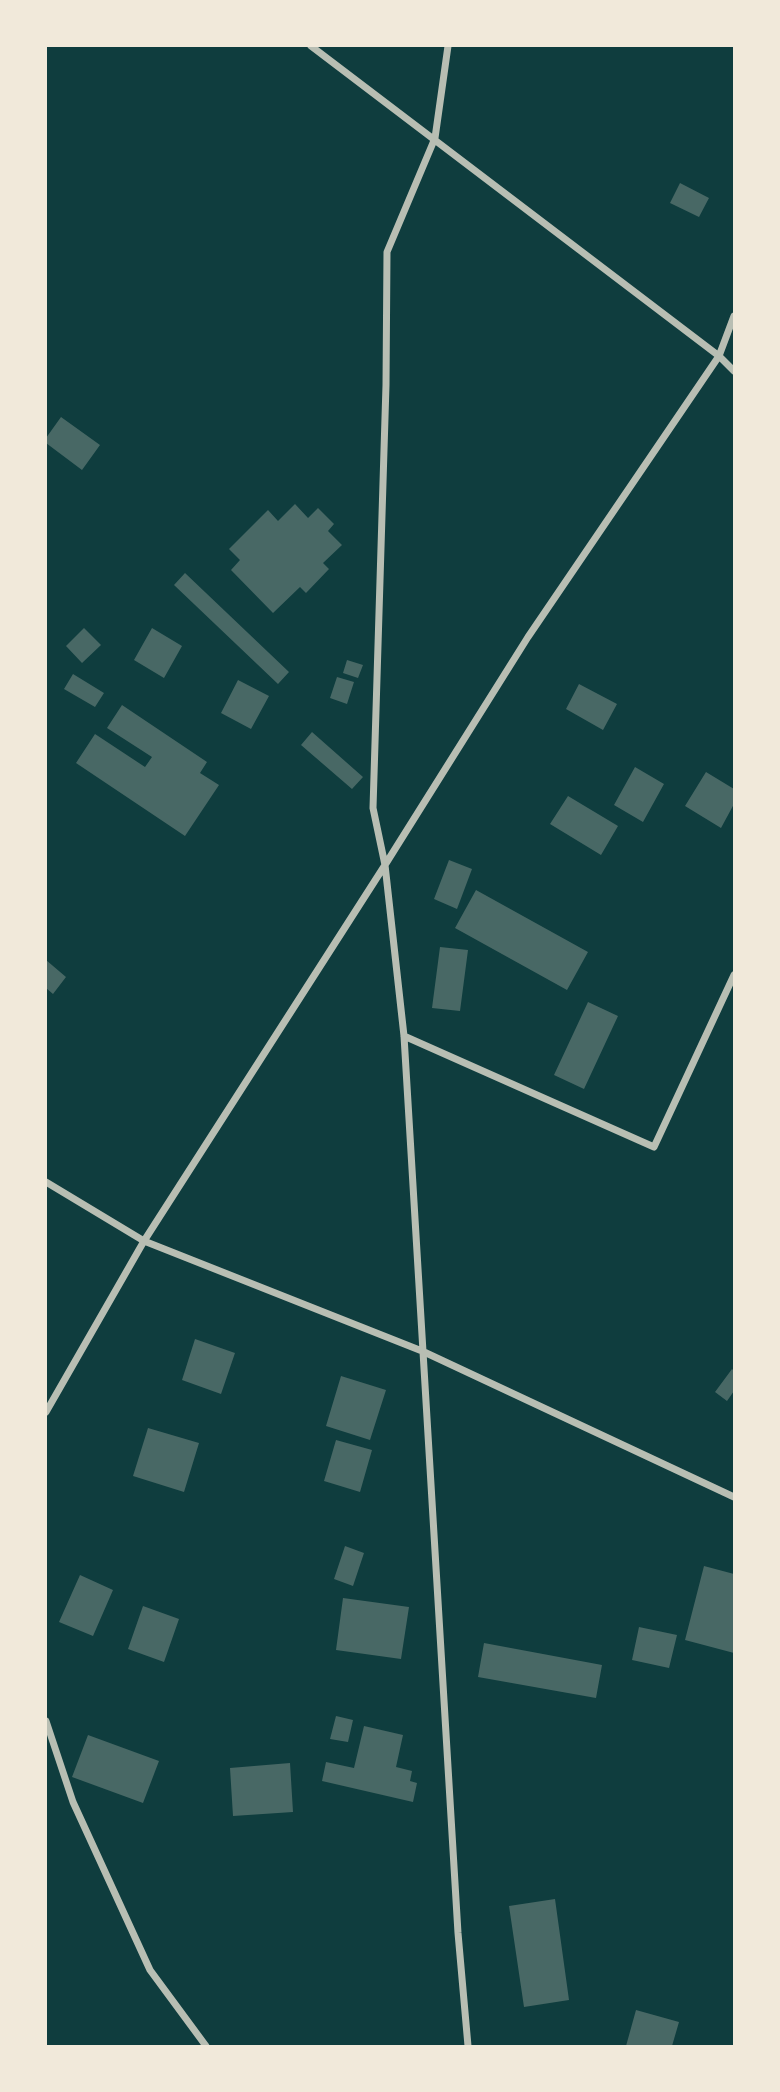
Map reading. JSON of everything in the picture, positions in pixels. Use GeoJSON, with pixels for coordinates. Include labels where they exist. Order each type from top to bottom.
{"type":"FeatureCollection","features":[{"type":"Feature","properties":{"kind":"street"},"geometry":{"type":"LineString","coordinates":[[311,46],[719,356],[734,371]]}},
{"type":"Feature","properties":{"kind":"street"},"geometry":{"type":"LineString","coordinates":[[447,46],[435,138],[387,252],[386,385],[373,808],[385,865],[404,1036],[458,1933],[468,2046]]}},
{"type":"Feature","properties":{"kind":"street"},"geometry":{"type":"LineString","coordinates":[[46,1412],[144,1241],[528,637],[719,356],[734,316]]}},
{"type":"Feature","properties":{"kind":"street"},"geometry":{"type":"LineString","coordinates":[[404,1036],[654,1147],[734,975]]}},
{"type":"Feature","properties":{"kind":"street"},"geometry":{"type":"LineString","coordinates":[[46,1182],[144,1241],[422,1350],[734,1497]]}},
{"type":"Feature","properties":{"kind":"street"},"geometry":{"type":"LineString","coordinates":[[46,1721],[73,1802],[150,1970],[206,2046]]}},
{"type":"Feature","properties":{"kind":"building"},"geometry":{"type":"Polygon","coordinates":[[[680,183],[709,198],[699,217],[670,203],[680,183]]]}},
{"type":"Feature","properties":{"kind":"building"},"geometry":{"type":"Polygon","coordinates":[[[61,417],[100,445],[82,470],[46,443],[46,438],[61,417]]]}},
{"type":"Feature","properties":{"kind":"building"},"geometry":{"type":"Polygon","coordinates":[[[295,504],[308,518],[318,508],[334,524],[328,531],[342,545],[323,563],[329,569],[306,593],[300,587],[273,613],[231,570],[240,560],[229,549],[268,510],[278,521],[295,504]]]}},
{"type":"Feature","properties":{"kind":"building"},"geometry":{"type":"Polygon","coordinates":[[[185,573],[289,672],[278,684],[174,585],[185,573]]]}},
{"type":"Feature","properties":{"kind":"building"},"geometry":{"type":"Polygon","coordinates":[[[84,628],[101,645],[82,663],[66,646],[84,628]]]}},
{"type":"Feature","properties":{"kind":"building"},"geometry":{"type":"Polygon","coordinates":[[[152,628],[182,646],[164,678],[134,660],[152,628]]]}},
{"type":"Feature","properties":{"kind":"building"},"geometry":{"type":"Polygon","coordinates":[[[347,660],[363,665],[358,678],[343,673],[347,660]]]}},
{"type":"Feature","properties":{"kind":"building"},"geometry":{"type":"Polygon","coordinates":[[[73,674],[104,693],[95,707],[64,689],[73,674]]]}},
{"type":"Feature","properties":{"kind":"building"},"geometry":{"type":"Polygon","coordinates":[[[337,677],[354,682],[347,704],[330,698],[337,677]]]}},
{"type":"Feature","properties":{"kind":"building"},"geometry":{"type":"Polygon","coordinates":[[[238,680],[269,696],[251,729],[221,713],[238,680]]]}},
{"type":"Feature","properties":{"kind":"building"},"geometry":{"type":"Polygon","coordinates":[[[579,684],[617,704],[603,730],[566,709],[579,684]]]}},
{"type":"Feature","properties":{"kind":"building"},"geometry":{"type":"Polygon","coordinates":[[[122,705],[207,762],[200,773],[219,785],[185,836],[76,763],[95,734],[145,767],[152,757],[107,728],[122,705]]]}},
{"type":"Feature","properties":{"kind":"building"},"geometry":{"type":"Polygon","coordinates":[[[312,732],[363,777],[352,789],[301,745],[312,732]]]}},
{"type":"Feature","properties":{"kind":"building"},"geometry":{"type":"Polygon","coordinates":[[[635,767],[664,784],[643,822],[614,805],[635,767]]]}},
{"type":"Feature","properties":{"kind":"building"},"geometry":{"type":"Polygon","coordinates":[[[706,772],[734,789],[734,804],[721,828],[685,806],[706,772]]]}},
{"type":"Feature","properties":{"kind":"building"},"geometry":{"type":"Polygon","coordinates":[[[568,796],[618,826],[601,855],[550,824],[568,796]]]}},
{"type":"Feature","properties":{"kind":"building"},"geometry":{"type":"Polygon","coordinates":[[[449,860],[472,869],[457,909],[434,899],[449,860]]]}},
{"type":"Feature","properties":{"kind":"building"},"geometry":{"type":"Polygon","coordinates":[[[476,890],[588,952],[567,990],[455,928],[476,890]]]}},
{"type":"Feature","properties":{"kind":"building"},"geometry":{"type":"Polygon","coordinates":[[[440,947],[468,950],[460,1011],[432,1008],[440,947]]]}},
{"type":"Feature","properties":{"kind":"building"},"geometry":{"type":"Polygon","coordinates":[[[46,960],[66,977],[53,994],[46,988],[46,960]]]}},
{"type":"Feature","properties":{"kind":"building"},"geometry":{"type":"Polygon","coordinates":[[[588,1002],[618,1016],[584,1089],[554,1075],[588,1002]]]}},
{"type":"Feature","properties":{"kind":"building"},"geometry":{"type":"Polygon","coordinates":[[[195,1339],[235,1353],[221,1394],[182,1380],[195,1339]]]}},
{"type":"Feature","properties":{"kind":"building"},"geometry":{"type":"Polygon","coordinates":[[[732,1369],[734,1391],[727,1401],[715,1392],[732,1369]]]}},
{"type":"Feature","properties":{"kind":"building"},"geometry":{"type":"Polygon","coordinates":[[[341,1376],[386,1390],[370,1440],[326,1426],[341,1376]]]}},
{"type":"Feature","properties":{"kind":"building"},"geometry":{"type":"Polygon","coordinates":[[[148,1428],[199,1443],[184,1492],[133,1476],[148,1428]]]}},
{"type":"Feature","properties":{"kind":"building"},"geometry":{"type":"Polygon","coordinates":[[[336,1440],[372,1450],[360,1492],[324,1481],[336,1440]]]}},
{"type":"Feature","properties":{"kind":"building"},"geometry":{"type":"Polygon","coordinates":[[[345,1546],[364,1553],[353,1586],[334,1579],[345,1546]]]}},
{"type":"Feature","properties":{"kind":"building"},"geometry":{"type":"Polygon","coordinates":[[[704,1566],[734,1574],[734,1653],[685,1640],[704,1566]]]}},
{"type":"Feature","properties":{"kind":"building"},"geometry":{"type":"Polygon","coordinates":[[[80,1575],[113,1590],[93,1636],[59,1622],[80,1575]]]}},
{"type":"Feature","properties":{"kind":"building"},"geometry":{"type":"Polygon","coordinates":[[[343,1598],[409,1607],[401,1659],[336,1650],[343,1598]]]}},
{"type":"Feature","properties":{"kind":"building"},"geometry":{"type":"Polygon","coordinates":[[[143,1606],[179,1619],[164,1662],[128,1649],[143,1606]]]}},
{"type":"Feature","properties":{"kind":"building"},"geometry":{"type":"Polygon","coordinates":[[[639,1627],[677,1635],[669,1668],[632,1660],[639,1627]]]}},
{"type":"Feature","properties":{"kind":"building"},"geometry":{"type":"Polygon","coordinates":[[[484,1643],[602,1665],[596,1698],[478,1677],[484,1643]]]}},
{"type":"Feature","properties":{"kind":"building"},"geometry":{"type":"Polygon","coordinates":[[[336,1716],[353,1720],[348,1742],[330,1739],[336,1716]]]}},
{"type":"Feature","properties":{"kind":"building"},"geometry":{"type":"Polygon","coordinates":[[[364,1726],[403,1735],[396,1767],[412,1771],[410,1781],[417,1783],[413,1802],[322,1781],[326,1762],[354,1768],[364,1726]]]}},
{"type":"Feature","properties":{"kind":"building"},"geometry":{"type":"Polygon","coordinates":[[[88,1735],[159,1761],[143,1803],[72,1777],[88,1735]]]}},
{"type":"Feature","properties":{"kind":"building"},"geometry":{"type":"Polygon","coordinates":[[[290,1763],[293,1812],[233,1816],[230,1768],[290,1763]]]}},
{"type":"Feature","properties":{"kind":"building"},"geometry":{"type":"Polygon","coordinates":[[[555,1899],[569,2000],[524,2007],[509,1906],[555,1899]]]}},
{"type":"Feature","properties":{"kind":"building"},"geometry":{"type":"Polygon","coordinates":[[[636,2010],[679,2022],[672,2046],[626,2046],[636,2010]]]}}]}
